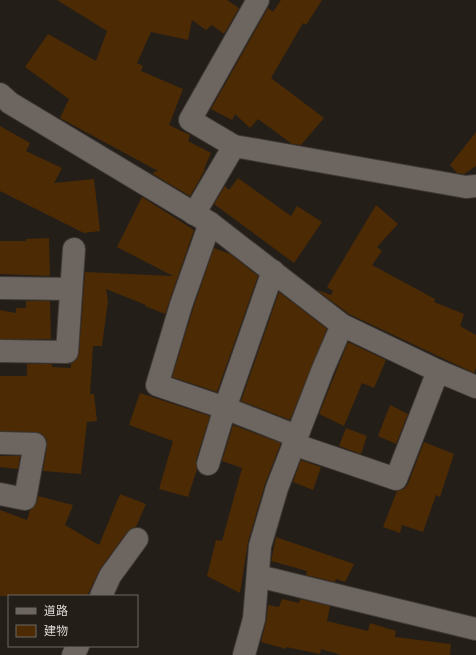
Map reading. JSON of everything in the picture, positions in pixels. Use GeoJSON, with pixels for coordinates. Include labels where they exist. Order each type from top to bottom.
{"type":"FeatureCollection","features":[{"type":"Feature","properties":{"kind":"street"},"geometry":{"type":"LineString","coordinates":[[258,0],[190,120],[234,146],[466,187],[476,186]]}},
{"type":"Feature","properties":{"kind":"street"},"geometry":{"type":"LineString","coordinates":[[3,101],[202,219],[342,325],[438,371],[476,387]]}},
{"type":"Feature","properties":{"kind":"street"},"geometry":{"type":"LineString","coordinates":[[234,146],[202,219],[181,306],[156,385],[225,408],[295,440],[396,479],[438,371]]}},
{"type":"Feature","properties":{"kind":"street"},"geometry":{"type":"LineString","coordinates":[[0,351],[67,352],[74,249]]}},
{"type":"Feature","properties":{"kind":"street"},"geometry":{"type":"LineString","coordinates":[[208,464],[225,408],[272,271]]}},
{"type":"Feature","properties":{"kind":"street"},"geometry":{"type":"LineString","coordinates":[[0,288],[71,289]]}},
{"type":"Feature","properties":{"kind":"street"},"geometry":{"type":"LineString","coordinates":[[244,655],[254,618],[260,546],[277,488],[342,325]]}},
{"type":"Feature","properties":{"kind":"street"},"geometry":{"type":"LineString","coordinates":[[0,443],[35,444],[25,499],[0,494]]}},
{"type":"Feature","properties":{"kind":"street"},"geometry":{"type":"LineString","coordinates":[[101,595],[110,576],[137,539]]}},
{"type":"Feature","properties":{"kind":"street"},"geometry":{"type":"LineString","coordinates":[[258,576],[476,629]]}},
{"type":"Feature","properties":{"kind":"building"},"geometry":{"type":"Polygon","coordinates":[[[57,0],[227,0],[239,8],[224,34],[212,25],[206,30],[192,20],[188,40],[151,32],[137,63],[143,66],[141,71],[183,89],[169,125],[190,135],[188,141],[211,153],[204,169],[205,170],[190,196],[153,174],[154,172],[158,171],[60,118],[69,99],[25,67],[48,34],[96,61],[107,31],[57,0]]]}},
{"type":"Feature","properties":{"kind":"building"},"geometry":{"type":"Polygon","coordinates":[[[281,0],[322,0],[306,25],[303,23],[271,78],[324,118],[301,145],[292,144],[258,119],[250,128],[235,114],[232,120],[211,109],[268,8],[273,12],[281,0]]]}},
{"type":"Feature","properties":{"kind":"building"},"geometry":{"type":"Polygon","coordinates":[[[0,126],[30,143],[26,151],[62,168],[54,183],[94,179],[100,231],[84,233],[0,191],[0,126]]]}},
{"type":"Feature","properties":{"kind":"building"},"geometry":{"type":"Polygon","coordinates":[[[476,132],[476,166],[464,174],[457,173],[450,165],[476,132]]]}},
{"type":"Feature","properties":{"kind":"building"},"geometry":{"type":"Polygon","coordinates":[[[238,178],[291,216],[297,206],[322,222],[294,263],[214,204],[225,186],[229,190],[238,178]]]}},
{"type":"Feature","properties":{"kind":"building"},"geometry":{"type":"Polygon","coordinates":[[[142,197],[194,230],[165,314],[106,289],[108,301],[102,346],[93,346],[90,394],[94,394],[97,421],[87,422],[81,474],[43,471],[47,440],[42,434],[35,432],[0,431],[0,376],[27,376],[27,364],[52,364],[52,367],[71,368],[71,364],[77,359],[79,353],[85,272],[173,276],[117,247],[142,197]]]}},
{"type":"Feature","properties":{"kind":"building"},"geometry":{"type":"Polygon","coordinates":[[[376,205],[398,224],[377,247],[382,251],[372,265],[435,299],[434,302],[464,314],[460,326],[476,335],[476,368],[474,373],[349,314],[317,290],[331,295],[333,291],[327,287],[376,205]]]}},
{"type":"Feature","properties":{"kind":"building"},"geometry":{"type":"Polygon","coordinates":[[[49,238],[50,276],[0,274],[0,241],[26,241],[26,239],[49,238]]]}},
{"type":"Feature","properties":{"kind":"building"},"geometry":{"type":"Polygon","coordinates":[[[214,248],[230,254],[258,276],[217,392],[172,377],[214,248]]]}},
{"type":"Feature","properties":{"kind":"building"},"geometry":{"type":"Polygon","coordinates":[[[279,292],[327,329],[290,420],[241,401],[279,292]]]}},
{"type":"Feature","properties":{"kind":"building"},"geometry":{"type":"Polygon","coordinates":[[[26,301],[50,301],[51,339],[0,339],[0,310],[16,313],[16,308],[26,308],[26,301]]]}},
{"type":"Feature","properties":{"kind":"building"},"geometry":{"type":"Polygon","coordinates":[[[348,342],[386,360],[374,388],[362,383],[344,426],[319,414],[348,342]]]}},
{"type":"Feature","properties":{"kind":"building"},"geometry":{"type":"Polygon","coordinates":[[[140,393],[210,416],[196,460],[197,469],[188,497],[159,489],[173,441],[129,425],[140,393]]]}},
{"type":"Feature","properties":{"kind":"building"},"geometry":{"type":"Polygon","coordinates":[[[390,405],[408,414],[396,444],[378,436],[390,405]]]}},
{"type":"Feature","properties":{"kind":"building"},"geometry":{"type":"Polygon","coordinates":[[[233,425],[281,443],[265,484],[248,542],[240,593],[207,576],[216,540],[222,541],[242,468],[222,461],[233,425]]]}},
{"type":"Feature","properties":{"kind":"building"},"geometry":{"type":"Polygon","coordinates":[[[346,428],[367,436],[361,454],[339,446],[346,428]]]}},
{"type":"Feature","properties":{"kind":"building"},"geometry":{"type":"Polygon","coordinates":[[[424,442],[454,454],[440,497],[436,495],[423,532],[402,525],[400,533],[383,527],[397,491],[404,489],[408,484],[424,442]]]}},
{"type":"Feature","properties":{"kind":"building"},"geometry":{"type":"Polygon","coordinates":[[[0,456],[20,456],[18,469],[0,467],[0,456]]]}},
{"type":"Feature","properties":{"kind":"building"},"geometry":{"type":"Polygon","coordinates":[[[301,460],[321,467],[313,490],[293,482],[301,460]]]}},
{"type":"Feature","properties":{"kind":"building"},"geometry":{"type":"Polygon","coordinates":[[[120,494],[146,504],[136,527],[127,532],[100,569],[87,595],[0,596],[0,510],[27,520],[30,510],[37,502],[38,496],[73,505],[65,525],[99,545],[120,494]]]}},
{"type":"Feature","properties":{"kind":"building"},"geometry":{"type":"Polygon","coordinates":[[[276,537],[354,564],[345,582],[336,579],[335,582],[306,575],[307,571],[271,561],[276,537]]]}},
{"type":"Feature","properties":{"kind":"building"},"geometry":{"type":"Polygon","coordinates":[[[282,599],[299,603],[300,599],[330,606],[327,621],[368,631],[370,623],[396,631],[395,637],[451,644],[450,655],[341,655],[321,649],[320,654],[286,647],[286,649],[261,642],[268,605],[279,607],[282,599]]]}}]}
